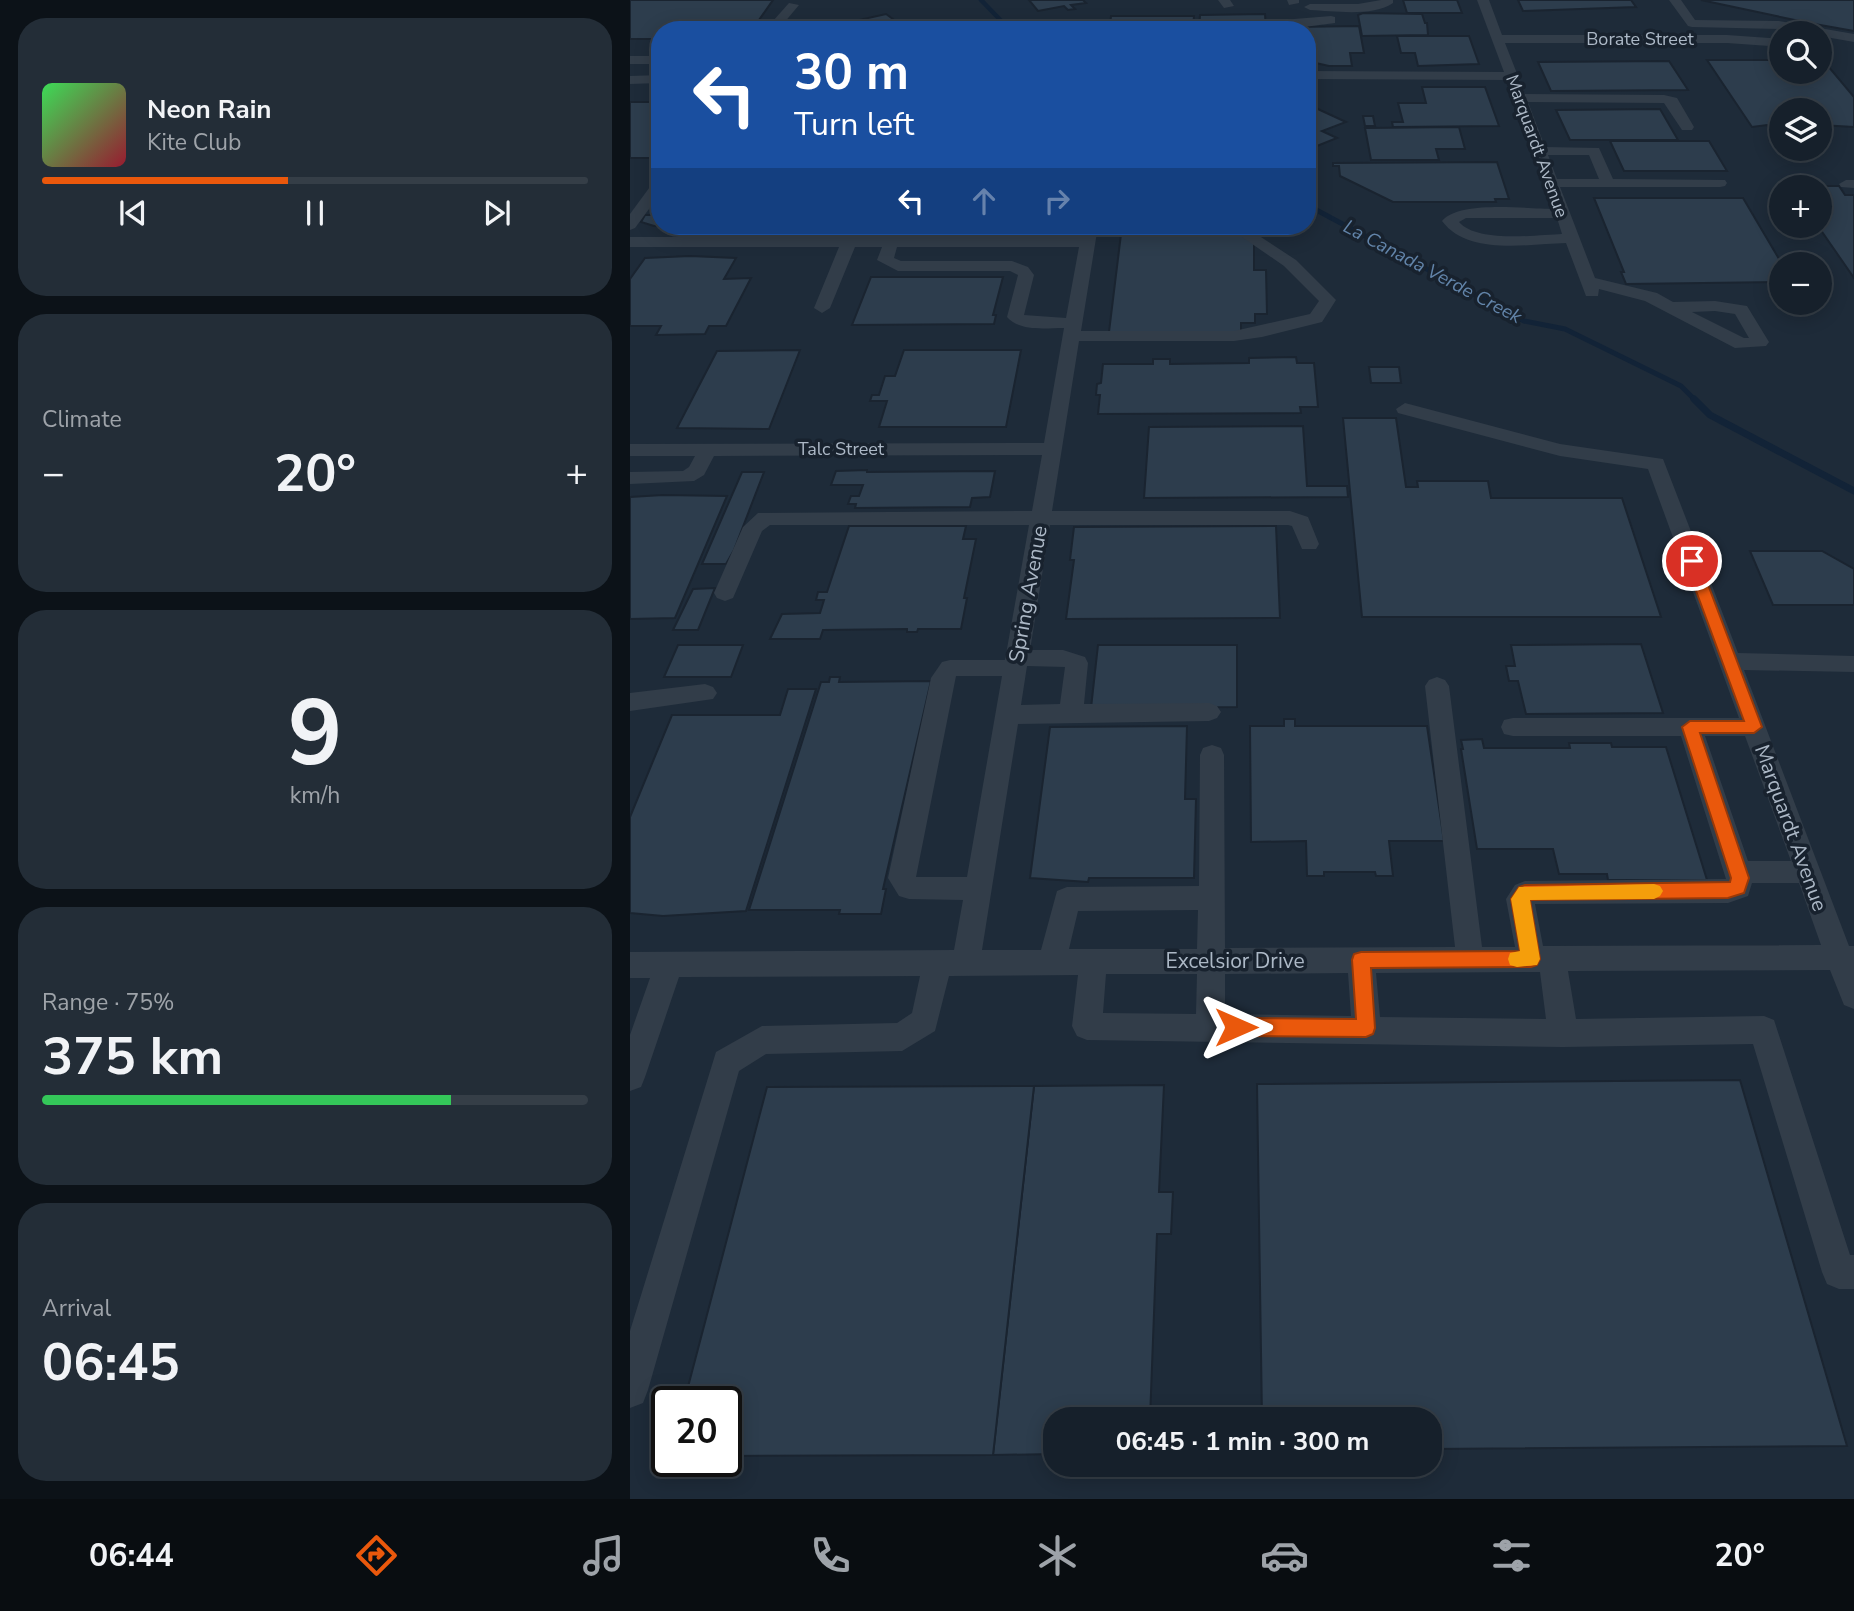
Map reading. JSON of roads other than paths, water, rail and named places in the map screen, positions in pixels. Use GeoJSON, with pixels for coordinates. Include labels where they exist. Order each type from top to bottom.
{"type":"FeatureCollection","features":[{"type":"Feature","properties":{"kind":"street"},"geometry":{"type":"LineString","coordinates":[[1310,7],[1363,7],[1387,3],[1387,0]]}},
{"type":"Feature","properties":{"kind":"street","name":"Marquardt Avenue"},"geometry":{"type":"LineString","coordinates":[[1483,0],[1590,286],[1651,297],[1669,307]]}},
{"type":"Feature","properties":{"kind":"street"},"geometry":{"type":"LineString","coordinates":[[1675,0],[1692,23],[1780,25],[1854,38]]}},
{"type":"Feature","properties":{"kind":"street"},"geometry":{"type":"LineString","coordinates":[[779,21],[793,5]]}},
{"type":"Feature","properties":{"kind":"street"},"geometry":{"type":"LineString","coordinates":[[1291,21],[1347,19]]}},
{"type":"Feature","properties":{"kind":"street"},"geometry":{"type":"LineString","coordinates":[[1573,23],[1583,39]]}},
{"type":"Feature","properties":{"kind":"street"},"geometry":{"type":"LineString","coordinates":[[1718,24],[1727,39]]}},
{"type":"Feature","properties":{"kind":"street","name":"Borate Street"},"geometry":{"type":"LineString","coordinates":[[1497,39],[1727,39],[1769,42]]}},
{"type":"Feature","properties":{"kind":"street"},"geometry":{"type":"LineString","coordinates":[[1565,39],[1574,54]]}},
{"type":"Feature","properties":{"kind":"street"},"geometry":{"type":"LineString","coordinates":[[630,60],[651,60]]}},
{"type":"Feature","properties":{"kind":"street"},"geometry":{"type":"LineString","coordinates":[[1316,75],[1511,76]]}},
{"type":"Feature","properties":{"kind":"street"},"geometry":{"type":"LineString","coordinates":[[630,80],[651,79]]}},
{"type":"Feature","properties":{"kind":"street"},"geometry":{"type":"LineString","coordinates":[[1520,99],[1664,99],[1672,101],[1687,127]]}},
{"type":"Feature","properties":{"kind":"street"},"geometry":{"type":"LineString","coordinates":[[1539,151],[1594,151],[1608,183]]}},
{"type":"Feature","properties":{"kind":"street"},"geometry":{"type":"LineString","coordinates":[[1551,183],[1720,183]]}},
{"type":"Feature","properties":{"kind":"street"},"geometry":{"type":"LineString","coordinates":[[630,225],[651,196]]}},
{"type":"Feature","properties":{"kind":"street"},"geometry":{"type":"LineString","coordinates":[[1563,214],[1465,213],[1450,221],[1463,235],[1479,238],[1572,237]]}},
{"type":"Feature","properties":{"kind":"street"},"geometry":{"type":"LineString","coordinates":[[822,308],[857,242],[864,235]]}},
{"type":"Feature","properties":{"kind":"street"},"geometry":{"type":"LineString","coordinates":[[630,242],[891,242],[1023,235]]}},
{"type":"Feature","properties":{"kind":"street","name":"Spring Avenue"},"geometry":{"type":"LineString","coordinates":[[966,962],[1088,235]]}},
{"type":"Feature","properties":{"kind":"street"},"geometry":{"type":"LineString","coordinates":[[891,242],[885,260],[898,266],[1000,266],[1022,270],[1026,275],[1015,317],[1025,322],[1072,329],[1234,336],[1262,332],[1315,318],[1328,300],[1290,263],[1248,235]]}},
{"type":"Feature","properties":{"kind":"street","name":"Marquardt Avenue"},"geometry":{"type":"LineString","coordinates":[[1405,409],[1469,424],[1560,452],[1628,463],[1656,463],[1808,872],[1847,958],[1854,996]]}},
{"type":"Feature","properties":{"kind":"street"},"geometry":{"type":"LineString","coordinates":[[630,478],[687,477],[697,471],[708,449]]}},
{"type":"Feature","properties":{"kind":"street","name":"Talc Street"},"geometry":{"type":"LineString","coordinates":[[630,450],[1052,449]]}},
{"type":"Feature","properties":{"kind":"street"},"geometry":{"type":"LineString","coordinates":[[725,593],[753,527],[765,518],[1290,518],[1301,522],[1309,544]]}},
{"type":"Feature","properties":{"kind":"street"},"geometry":{"type":"LineString","coordinates":[[979,888],[909,888],[901,878],[943,678],[950,668],[1063,658],[1077,663],[1071,709],[1064,713]]}},
{"type":"Feature","properties":{"kind":"street"},"geometry":{"type":"LineString","coordinates":[[1729,661],[1854,664]]}},
{"type":"Feature","properties":{"kind":"street"},"geometry":{"type":"LineString","coordinates":[[1437,686],[1470,959]]}},
{"type":"Feature","properties":{"kind":"street"},"geometry":{"type":"LineString","coordinates":[[630,702],[705,693]]}},
{"type":"Feature","properties":{"kind":"street"},"geometry":{"type":"LineString","coordinates":[[1008,715],[1209,712]]}},
{"type":"Feature","properties":{"kind":"street"},"geometry":{"type":"LineString","coordinates":[[1513,727],[1754,727]]}},
{"type":"Feature","properties":{"kind":"street"},"geometry":{"type":"LineString","coordinates":[[1563,1033],[1520,899],[1525,892],[1728,891],[1738,888],[1741,883],[1690,727]]}},
{"type":"Feature","properties":{"kind":"street"},"geometry":{"type":"LineString","coordinates":[[1210,1027],[1212,755]]}},
{"type":"Feature","properties":{"kind":"street"},"geometry":{"type":"LineString","coordinates":[[1738,872],[1808,872]]}},
{"type":"Feature","properties":{"kind":"street"},"geometry":{"type":"LineString","coordinates":[[1052,962],[1067,898],[1212,898]]}},
{"type":"Feature","properties":{"kind":"street","name":"Excelsior Drive"},"geometry":{"type":"LineString","coordinates":[[630,965],[1847,958]]}},
{"type":"Feature","properties":{"kind":"street"},"geometry":{"type":"LineString","coordinates":[[1361,960],[1366,1028]]}},
{"type":"Feature","properties":{"kind":"street"},"geometry":{"type":"LineString","coordinates":[[1093,962],[1087,1026],[1366,1028],[1563,1033],[1764,1030],[1839,1272],[1854,1272]]}},
{"type":"Feature","properties":{"kind":"street"},"geometry":{"type":"LineString","coordinates":[[630,1390],[727,1062],[762,1040],[902,1037],[925,1021],[937,963]]}},
{"type":"Feature","properties":{"kind":"street"},"geometry":{"type":"LineString","coordinates":[[630,1077],[669,965]]}},
{"type":"Feature","properties":{"kind":"waterway","name":"La Canada Verde Creek"},"geometry":{"type":"LineString","coordinates":[[981,0],[1001,21]]}},
{"type":"Feature","properties":{"kind":"waterway","name":"La Canada Verde Creek"},"geometry":{"type":"LineString","coordinates":[[1316,210],[1524,321],[1565,329],[1681,386],[1710,415],[1854,491]]}}]}
